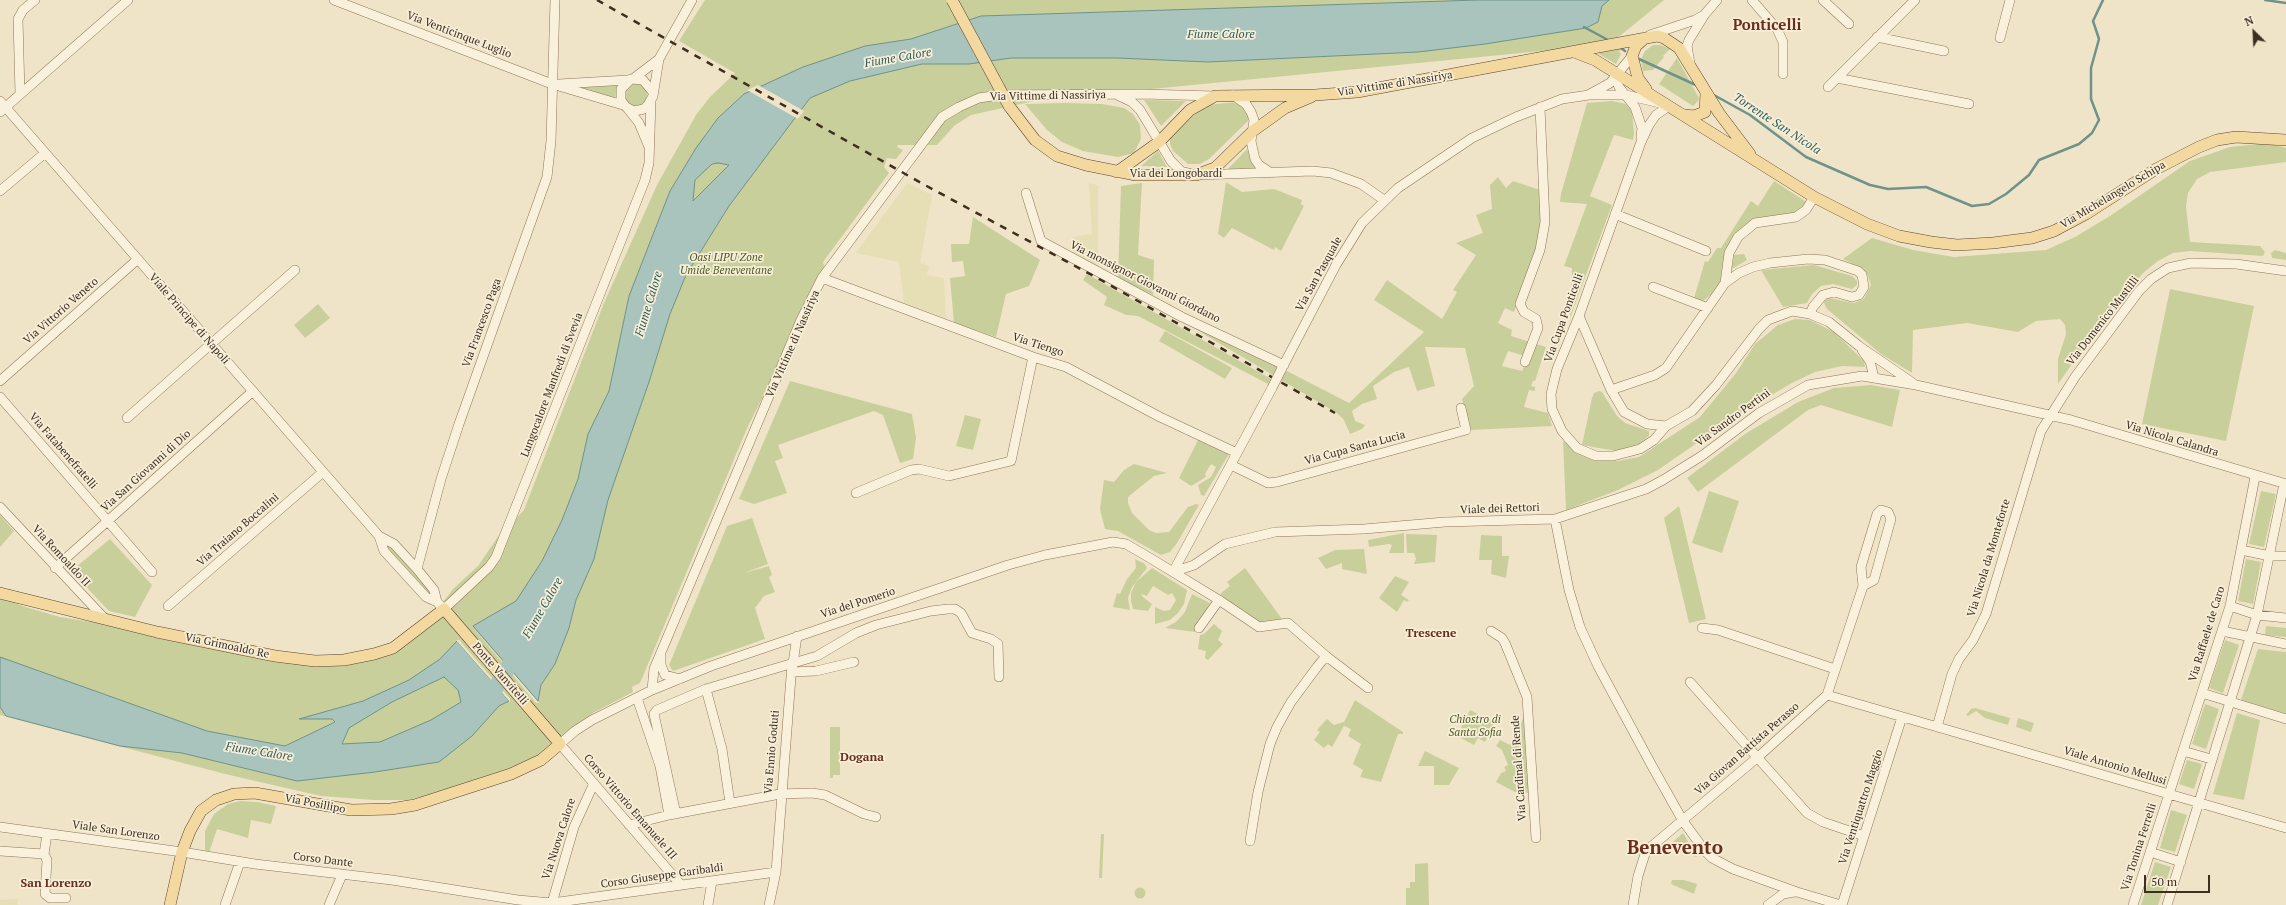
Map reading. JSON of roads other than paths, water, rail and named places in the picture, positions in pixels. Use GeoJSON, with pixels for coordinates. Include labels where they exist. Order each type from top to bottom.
{"type":"FeatureCollection","features":[{"type":"Feature","properties":{"kind":"main road","name":"Via dei Longobardi"},"geometry":{"type":"LineString","coordinates":[[952,0],[1009,106],[1035,140],[1057,156],[1117,172],[1136,175],[1196,175]]}},
{"type":"Feature","properties":{"kind":"main road","name":"Via Vittime di Nassiriya"},"geometry":{"type":"LineString","coordinates":[[1215,96],[1315,95],[1357,92],[1403,85],[1645,37],[1657,36],[1671,42],[1679,48],[1734,135],[1764,166]]}},
{"type":"Feature","properties":{"kind":"main road"},"geometry":{"type":"LineString","coordinates":[[1645,37],[1636,46],[1632,56],[1638,78],[1650,93]]}},
{"type":"Feature","properties":{"kind":"main road"},"geometry":{"type":"LineString","coordinates":[[1574,52],[1586,55],[1617,76],[1650,93],[1680,114],[1764,166]]}},
{"type":"Feature","properties":{"kind":"main road"},"geometry":{"type":"LineString","coordinates":[[1680,114],[1694,116],[1705,112],[1708,99],[1706,92]]}},
{"type":"Feature","properties":{"kind":"main road"},"geometry":{"type":"LineString","coordinates":[[1196,175],[1214,168],[1253,131],[1285,108],[1315,95]]}},
{"type":"Feature","properties":{"kind":"main road"},"geometry":{"type":"LineString","coordinates":[[1117,172],[1159,142],[1190,110],[1215,96]]}},
{"type":"Feature","properties":{"kind":"main road","name":"Via Michelangelo Schipa"},"geometry":{"type":"LineString","coordinates":[[1764,166],[1814,197],[1867,224],[1900,236],[1957,244],[2015,242],[2054,231],[2106,202],[2177,157],[2217,140],[2248,137],[2286,140]]}},
{"type":"Feature","properties":{"kind":"main road","name":"Via Grimoaldo Re"},"geometry":{"type":"LineString","coordinates":[[0,592],[105,619],[275,656],[315,661],[344,660],[374,654],[393,648],[436,601]]}},
{"type":"Feature","properties":{"kind":"main road","name":"Ponte Vanvitelli"},"geometry":{"type":"LineString","coordinates":[[436,601],[560,744]]}},
{"type":"Feature","properties":{"kind":"main road","name":"Via Posillipo"},"geometry":{"type":"LineString","coordinates":[[170,905],[182,852],[190,831],[201,811],[216,800],[234,794],[255,793],[351,810],[391,809],[415,805],[511,774],[541,760],[560,744]]}},
{"type":"Feature","properties":{"kind":"street"},"geometry":{"type":"LineString","coordinates":[[20,94],[18,19],[23,10],[35,0]]}},
{"type":"Feature","properties":{"kind":"street"},"geometry":{"type":"LineString","coordinates":[[2,107],[20,94],[128,0]]}},
{"type":"Feature","properties":{"kind":"street","name":"Via Venticinque Luglio"},"geometry":{"type":"LineString","coordinates":[[334,0],[552,84],[626,107]]}},
{"type":"Feature","properties":{"kind":"street","name":"Via Francesco Paga"},"geometry":{"type":"LineString","coordinates":[[417,569],[441,479],[459,424],[547,177],[551,141],[555,0]]}},
{"type":"Feature","properties":{"kind":"street"},"geometry":{"type":"LineString","coordinates":[[626,107],[639,111],[648,106],[651,101],[659,59],[692,0]]}},
{"type":"Feature","properties":{"kind":"street"},"geometry":{"type":"LineString","coordinates":[[1690,64],[1687,46],[1689,40],[1705,14],[1717,0]]}},
{"type":"Feature","properties":{"kind":"street"},"geometry":{"type":"LineString","coordinates":[[1752,0],[1777,29],[1783,42],[1783,74]]}},
{"type":"Feature","properties":{"kind":"street"},"geometry":{"type":"LineString","coordinates":[[1823,0],[1849,24]]}},
{"type":"Feature","properties":{"kind":"street"},"geometry":{"type":"LineString","coordinates":[[1828,86],[1916,0]]}},
{"type":"Feature","properties":{"kind":"street"},"geometry":{"type":"LineString","coordinates":[[2000,38],[2010,0]]}},
{"type":"Feature","properties":{"kind":"street"},"geometry":{"type":"LineString","coordinates":[[1645,37],[1695,20],[1705,14]]}},
{"type":"Feature","properties":{"kind":"street"},"geometry":{"type":"LineString","coordinates":[[1877,37],[1944,51]]}},
{"type":"Feature","properties":{"kind":"street"},"geometry":{"type":"LineString","coordinates":[[1589,95],[1604,87],[1617,76],[1632,56]]}},
{"type":"Feature","properties":{"kind":"street"},"geometry":{"type":"LineString","coordinates":[[650,150],[639,123],[621,100],[620,89],[631,79],[659,59]]}},
{"type":"Feature","properties":{"kind":"street"},"geometry":{"type":"LineString","coordinates":[[1617,76],[1626,95],[1635,107],[1642,128],[1641,142]]}},
{"type":"Feature","properties":{"kind":"street"},"geometry":{"type":"LineString","coordinates":[[1837,78],[1969,104]]}},
{"type":"Feature","properties":{"kind":"street"},"geometry":{"type":"LineString","coordinates":[[631,79],[647,82],[652,90]]}},
{"type":"Feature","properties":{"kind":"street","name":"Via Venticinque Luglio"},"geometry":{"type":"LineString","coordinates":[[552,84],[631,79]]}},
{"type":"Feature","properties":{"kind":"street"},"geometry":{"type":"LineString","coordinates":[[1116,94],[1132,102],[1140,110],[1159,142],[1176,166],[1181,171],[1196,175]]}},
{"type":"Feature","properties":{"kind":"street","name":"Via Vittime di Nassiriya"},"geometry":{"type":"LineString","coordinates":[[652,690],[654,669],[801,320],[822,278],[942,117],[979,98],[999,95],[1116,94],[1215,96]]}},
{"type":"Feature","properties":{"kind":"street"},"geometry":{"type":"LineString","coordinates":[[1233,95],[1246,104],[1251,112],[1254,120],[1251,141],[1255,159],[1259,165],[1271,173]]}},
{"type":"Feature","properties":{"kind":"street"},"geometry":{"type":"LineString","coordinates":[[1589,95],[1626,95],[1669,106]]}},
{"type":"Feature","properties":{"kind":"street","name":"Via San Pasquale"},"geometry":{"type":"LineString","coordinates":[[1173,572],[1283,368],[1336,265],[1362,223],[1398,188],[1472,138],[1540,107],[1562,99],[1589,95]]}},
{"type":"Feature","properties":{"kind":"street","name":"Lungocalore Manfredi di Svevia"},"geometry":{"type":"LineString","coordinates":[[436,601],[489,567],[502,545],[645,180],[650,150],[651,101]]}},
{"type":"Feature","properties":{"kind":"street","name":"Via Cupa Ponticelli"},"geometry":{"type":"LineString","coordinates":[[1669,106],[1656,115],[1649,124],[1641,142],[1579,316],[1557,369],[1551,394],[1552,409],[1562,431],[1577,448],[1596,456],[1613,456],[1640,449],[1654,440],[1666,426],[1699,405],[1747,342],[1768,320],[1792,311],[1810,314],[1829,322],[1859,346]]}},
{"type":"Feature","properties":{"kind":"street","name":"Viale Principe di Napoli"},"geometry":{"type":"LineString","coordinates":[[2,107],[45,153],[386,544]]}},
{"type":"Feature","properties":{"kind":"street"},"geometry":{"type":"LineString","coordinates":[[1525,362],[1538,328],[1536,319],[1522,310],[1520,304],[1540,250],[1545,222],[1540,107]]}},
{"type":"Feature","properties":{"kind":"street"},"geometry":{"type":"LineString","coordinates":[[0,191],[45,153]]}},
{"type":"Feature","properties":{"kind":"street","name":"Via dei Longobardi"},"geometry":{"type":"LineString","coordinates":[[1196,175],[1313,171],[1331,173],[1361,184],[1384,200]]}},
{"type":"Feature","properties":{"kind":"street","name":"Via monsignor Giovanni Giordano"},"geometry":{"type":"LineString","coordinates":[[1026,193],[1041,241],[1182,317],[1283,368]]}},
{"type":"Feature","properties":{"kind":"street"},"geometry":{"type":"LineString","coordinates":[[1725,283],[1729,253],[1738,237],[1755,224],[1796,217],[1806,210],[1814,197]]}},
{"type":"Feature","properties":{"kind":"street"},"geometry":{"type":"LineString","coordinates":[[1615,214],[1706,251]]}},
{"type":"Feature","properties":{"kind":"street","name":"Via Vittorio Veneto"},"geometry":{"type":"LineString","coordinates":[[0,381],[138,259]]}},
{"type":"Feature","properties":{"kind":"street"},"geometry":{"type":"LineString","coordinates":[[1611,390],[1648,378],[1666,368],[1725,283],[1739,273],[1753,267],[1808,259],[1825,260],[1858,271],[1862,275],[1864,287],[1859,295],[1852,296],[1834,292],[1823,295],[1812,307],[1810,314]]}},
{"type":"Feature","properties":{"kind":"street","name":"Via Domenico Mustilli"},"geometry":{"type":"LineString","coordinates":[[2051,415],[2075,377],[2139,291],[2151,279],[2168,268],[2191,263],[2213,262],[2286,270]]}},
{"type":"Feature","properties":{"kind":"street"},"geometry":{"type":"LineString","coordinates":[[127,418],[295,270]]}},
{"type":"Feature","properties":{"kind":"street","name":"Via Tiengo"},"geometry":{"type":"LineString","coordinates":[[822,278],[1033,357],[1066,367],[1160,417],[1237,453]]}},
{"type":"Feature","properties":{"kind":"street"},"geometry":{"type":"LineString","coordinates":[[1653,288],[1708,308]]}},
{"type":"Feature","properties":{"kind":"street"},"geometry":{"type":"LineString","coordinates":[[1579,316],[1611,390],[1624,412],[1647,424],[1666,426]]}},
{"type":"Feature","properties":{"kind":"street"},"geometry":{"type":"LineString","coordinates":[[1859,346],[1916,385]]}},
{"type":"Feature","properties":{"kind":"street"},"geometry":{"type":"LineString","coordinates":[[1859,346],[1870,360],[1877,378]]}},
{"type":"Feature","properties":{"kind":"street"},"geometry":{"type":"LineString","coordinates":[[856,494],[911,470],[919,469],[949,476],[1011,461],[1033,357]]}},
{"type":"Feature","properties":{"kind":"street"},"geometry":{"type":"LineString","coordinates":[[1877,358],[1882,370],[1877,378]]}},
{"type":"Feature","properties":{"kind":"street","name":"Via Sandro Pertini"},"geometry":{"type":"LineString","coordinates":[[1555,519],[1646,489],[1664,480],[1704,455],[1759,413],[1808,385],[1845,378],[1877,378],[1916,385],[2051,415]]}},
{"type":"Feature","properties":{"kind":"street","name":"Via San Giovanni di Dio"},"geometry":{"type":"LineString","coordinates":[[55,568],[253,391]]}},
{"type":"Feature","properties":{"kind":"street","name":"Via Fatabenefratelli"},"geometry":{"type":"LineString","coordinates":[[0,397],[152,572]]}},
{"type":"Feature","properties":{"kind":"street","name":"Via Cupa Santa Lucia"},"geometry":{"type":"LineString","coordinates":[[1231,465],[1268,483],[1277,482],[1466,430],[1461,408]]}},
{"type":"Feature","properties":{"kind":"street","name":"Via Nicola Calandra"},"geometry":{"type":"LineString","coordinates":[[2051,415],[2256,477],[2285,484]]}},
{"type":"Feature","properties":{"kind":"street","name":"Via Nicola da Monteforte"},"geometry":{"type":"LineString","coordinates":[[1937,727],[1952,674],[1959,659],[1973,640],[1986,614],[2034,451],[2041,431],[2051,415]]}},
{"type":"Feature","properties":{"kind":"street","name":"Via Traiano Boccalini"},"geometry":{"type":"LineString","coordinates":[[168,606],[323,472]]}},
{"type":"Feature","properties":{"kind":"street","name":"Via Raffaele de Caro"},"geometry":{"type":"LineString","coordinates":[[2168,796],[2230,606],[2256,477]]}},
{"type":"Feature","properties":{"kind":"street"},"geometry":{"type":"LineString","coordinates":[[2167,905],[2211,759],[2257,615],[2285,484]]}},
{"type":"Feature","properties":{"kind":"street","name":"Via Romoaldo II"},"geometry":{"type":"LineString","coordinates":[[0,507],[55,568],[105,619]]}},
{"type":"Feature","properties":{"kind":"street"},"geometry":{"type":"LineString","coordinates":[[1827,695],[1862,586],[1861,567],[1877,514],[1881,510],[1888,512],[1891,519],[1874,580],[1862,586]]}},
{"type":"Feature","properties":{"kind":"street","name":"Viale dei Rettori"},"geometry":{"type":"LineString","coordinates":[[1173,572],[1194,565],[1225,544],[1275,532],[1364,530],[1446,522],[1555,519],[1569,590],[1580,627],[1598,666],[1684,821],[1712,858],[1733,869],[1796,892],[1842,905]]}},
{"type":"Feature","properties":{"kind":"street","name":"Via del Pomerio"},"geometry":{"type":"LineString","coordinates":[[560,744],[581,727],[652,690],[797,636],[1008,565],[1045,555],[1113,542],[1126,544],[1219,600],[1259,627],[1265,628],[1286,622],[1326,656]]}},
{"type":"Feature","properties":{"kind":"street"},"geometry":{"type":"LineString","coordinates":[[386,544],[417,569],[436,601]]}},
{"type":"Feature","properties":{"kind":"street"},"geometry":{"type":"LineString","coordinates":[[386,544],[426,597],[436,601]]}},
{"type":"Feature","properties":{"kind":"street"},"geometry":{"type":"LineString","coordinates":[[2241,550],[2270,556],[2286,556]]}},
{"type":"Feature","properties":{"kind":"street"},"geometry":{"type":"LineString","coordinates":[[1199,628],[1219,600]]}},
{"type":"Feature","properties":{"kind":"street"},"geometry":{"type":"LineString","coordinates":[[2230,606],[2257,615],[2286,618]]}},
{"type":"Feature","properties":{"kind":"street"},"geometry":{"type":"LineString","coordinates":[[673,815],[654,714],[657,710],[706,689],[791,668],[817,656],[856,633],[876,625],[931,610],[948,609],[955,609],[961,613],[972,633],[991,639],[998,644],[999,677]]}},
{"type":"Feature","properties":{"kind":"street"},"geometry":{"type":"LineString","coordinates":[[1702,628],[1718,630],[1836,668]]}},
{"type":"Feature","properties":{"kind":"street","name":"Via Cardinal di Rende"},"geometry":{"type":"LineString","coordinates":[[1491,631],[1502,638],[1527,697],[1536,838]]}},
{"type":"Feature","properties":{"kind":"street"},"geometry":{"type":"LineString","coordinates":[[2222,631],[2250,638],[2286,644]]}},
{"type":"Feature","properties":{"kind":"street","name":"Via Ennio Goduti"},"geometry":{"type":"LineString","coordinates":[[769,905],[776,872],[780,794],[791,668],[797,636]]}},
{"type":"Feature","properties":{"kind":"street"},"geometry":{"type":"LineString","coordinates":[[661,655],[661,665],[665,676],[680,679]]}},
{"type":"Feature","properties":{"kind":"street"},"geometry":{"type":"LineString","coordinates":[[1250,841],[1258,792],[1270,744],[1277,727],[1291,702],[1326,656],[1368,688]]}},
{"type":"Feature","properties":{"kind":"street"},"geometry":{"type":"LineString","coordinates":[[791,668],[816,671],[854,662]]}},
{"type":"Feature","properties":{"kind":"street"},"geometry":{"type":"LineString","coordinates":[[1690,682],[1807,813],[1823,822],[1864,836]]}},
{"type":"Feature","properties":{"kind":"street"},"geometry":{"type":"LineString","coordinates":[[706,689],[722,749],[730,803]]}},
{"type":"Feature","properties":{"kind":"street"},"geometry":{"type":"LineString","coordinates":[[2202,693],[2229,703],[2286,719]]}},
{"type":"Feature","properties":{"kind":"street","name":"Viale Antonio Mellusi"},"geometry":{"type":"LineString","coordinates":[[1827,695],[2013,748],[2168,796],[2286,828]]}},
{"type":"Feature","properties":{"kind":"street","name":"Via Giovan Battista Perasso"},"geometry":{"type":"LineString","coordinates":[[1633,905],[1643,856],[1646,851],[1684,821],[1827,695]]}},
{"type":"Feature","properties":{"kind":"street"},"geometry":{"type":"LineString","coordinates":[[637,698],[663,765]]}},
{"type":"Feature","properties":{"kind":"street","name":"Via Ventiquattro Maggio"},"geometry":{"type":"LineString","coordinates":[[1842,905],[1902,717]]}},
{"type":"Feature","properties":{"kind":"street","name":"Corso Vittorio Emanuele III"},"geometry":{"type":"LineString","coordinates":[[560,744],[681,886]]}},
{"type":"Feature","properties":{"kind":"street"},"geometry":{"type":"LineString","coordinates":[[2183,751],[2211,759]]}},
{"type":"Feature","properties":{"kind":"street","name":"Via Nuova Calore"},"geometry":{"type":"LineString","coordinates":[[552,903],[574,827],[594,783]]}},
{"type":"Feature","properties":{"kind":"street"},"geometry":{"type":"LineString","coordinates":[[629,826],[673,815],[780,794],[825,795],[864,814],[876,817]]}},
{"type":"Feature","properties":{"kind":"street","name":"Via Tonina Ferrelli"},"geometry":{"type":"LineString","coordinates":[[2133,905],[2168,796]]}},
{"type":"Feature","properties":{"kind":"street","name":"Viale San Lorenzo"},"geometry":{"type":"LineString","coordinates":[[0,827],[182,852]]}},
{"type":"Feature","properties":{"kind":"street"},"geometry":{"type":"LineString","coordinates":[[46,834],[44,854],[47,860],[45,894],[50,898],[66,898]]}},
{"type":"Feature","properties":{"kind":"street"},"geometry":{"type":"LineString","coordinates":[[0,851],[44,854]]}},
{"type":"Feature","properties":{"kind":"street","name":"Corso Dante"},"geometry":{"type":"LineString","coordinates":[[182,852],[240,862],[552,903]]}},
{"type":"Feature","properties":{"kind":"street"},"geometry":{"type":"LineString","coordinates":[[2150,852],[2181,862]]}},
{"type":"Feature","properties":{"kind":"street"},"geometry":{"type":"LineString","coordinates":[[226,905],[240,862]]}},
{"type":"Feature","properties":{"kind":"street","name":"Corso Giuseppe Garibaldi"},"geometry":{"type":"LineString","coordinates":[[552,903],[776,872]]}},
{"type":"Feature","properties":{"kind":"street"},"geometry":{"type":"LineString","coordinates":[[329,905],[342,875]]}},
{"type":"Feature","properties":{"kind":"street"},"geometry":{"type":"LineString","coordinates":[[708,905],[712,881]]}},
{"type":"Feature","properties":{"kind":"street"},"geometry":{"type":"LineString","coordinates":[[1768,905],[1783,894],[1796,892]]}},
{"type":"Feature","properties":{"kind":"water"},"geometry":{"type":"Polygon","coordinates":[[[1477,0],[1609,0],[1602,6],[1598,22],[1586,28],[1485,44],[1418,52],[1208,62],[1117,58],[1011,58],[969,64],[922,64],[850,81],[810,98],[729,206],[686,275],[670,314],[649,382],[608,500],[594,559],[576,600],[569,628],[555,664],[541,685],[538,701],[473,626],[516,601],[542,561],[562,520],[578,479],[588,434],[609,391],[629,296],[670,191],[696,148],[718,118],[744,94],[803,67],[865,46],[911,39],[981,16],[1477,0]],[[718,163],[712,164],[695,180],[693,201],[729,165],[718,163]]]}},
{"type":"Feature","properties":{"kind":"water"},"geometry":{"type":"Polygon","coordinates":[[[457,641],[509,701],[499,706],[472,736],[439,762],[375,772],[297,781],[182,753],[120,746],[6,716],[0,707],[0,657],[207,731],[285,746],[335,722],[332,719],[299,719],[363,701],[409,680],[440,659],[457,641]],[[444,677],[392,702],[349,728],[342,744],[380,742],[431,720],[461,702],[458,690],[444,677]]]}},
{"type":"Feature","properties":{"kind":"waterway","name":"Torrente San Nicola"},"geometry":{"type":"LineString","coordinates":[[1712,94],[1750,115],[1806,157],[1870,185],[1888,189],[1926,187],[1972,206],[1989,204],[2006,194],[2029,175],[2039,160],[2079,144],[2092,133],[2099,120],[2091,99],[2091,68],[2099,39],[2093,21],[2103,0]]}},
{"type":"Feature","properties":{"kind":"waterway","name":"Torrente San Nicola"},"geometry":{"type":"LineString","coordinates":[[2265,0],[2286,3]]}},
{"type":"Feature","properties":{"kind":"waterway","name":"Torrente San Nicola"},"geometry":{"type":"LineString","coordinates":[[1584,27],[1608,40]]}},
{"type":"Feature","properties":{"kind":"waterway","name":"Torrente San Nicola"},"geometry":{"type":"LineString","coordinates":[[1619,47],[1625,51]]}},
{"type":"Feature","properties":{"kind":"waterway","name":"Torrente San Nicola"},"geometry":{"type":"LineString","coordinates":[[1639,59],[1698,86]]}},
{"type":"Feature","properties":{"kind":"waterway","name":"Fiume Calore"},"geometry":{"type":"LineString","coordinates":[[485,705],[519,650]]}},
{"type":"Feature","properties":{"kind":"railway"},"geometry":{"type":"LineString","coordinates":[[597,0],[923,184],[1101,280],[1335,413]]}},
{"type":"Feature","properties":{"kind":"district","name":"Ponticelli"},"geometry":{"type":"Point","coordinates":[1767,26]}},
{"type":"Feature","properties":{"kind":"district","name":"Trescene"},"geometry":{"type":"Point","coordinates":[1431,634]}},
{"type":"Feature","properties":{"kind":"district","name":"Dogana"},"geometry":{"type":"Point","coordinates":[862,758]}},
{"type":"Feature","properties":{"kind":"district","name":"Benevento"},"geometry":{"type":"Point","coordinates":[1675,849]}},
{"type":"Feature","properties":{"kind":"district","name":"San Lorenzo"},"geometry":{"type":"Point","coordinates":[56,884]}},
{"type":"Feature","properties":{"kind":"park label","name":"Oasi LIPU Zone Umide Beneventane"},"geometry":{"type":"Point","coordinates":[726,264]}},
{"type":"Feature","properties":{"kind":"park label","name":"Chiostro di Santa Sofia"},"geometry":{"type":"Point","coordinates":[1475,726]}}]}
